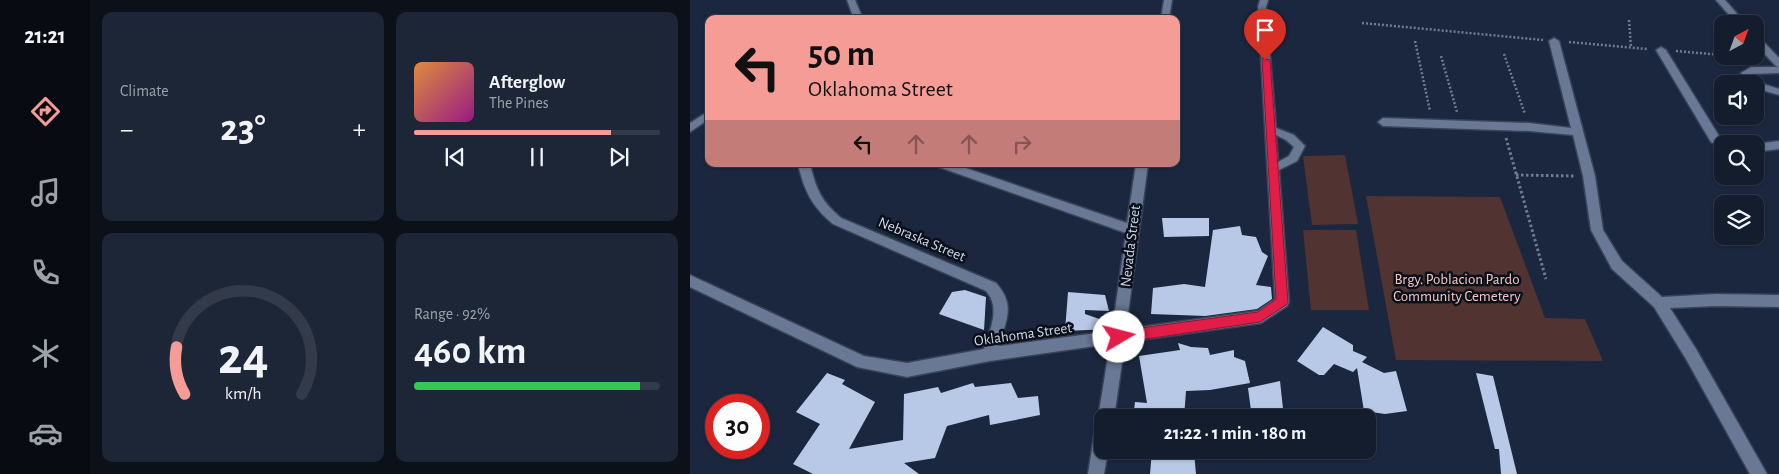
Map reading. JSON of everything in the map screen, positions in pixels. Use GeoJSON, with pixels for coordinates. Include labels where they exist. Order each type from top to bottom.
{"type":"FeatureCollection","features":[{"type":"Feature","properties":{"kind":"street"},"geometry":{"type":"LineString","coordinates":[[851,0],[857,15]]}},
{"type":"Feature","properties":{"kind":"street"},"geometry":{"type":"LineString","coordinates":[[1166,15],[1168,0]]}},
{"type":"Feature","properties":{"kind":"street","name":"Oklahoma Street"},"geometry":{"type":"LineString","coordinates":[[690,281],[862,362],[907,370],[990,354],[1260,317],[1282,302],[1262,7],[1264,0]]}},
{"type":"Feature","properties":{"kind":"street"},"geometry":{"type":"LineString","coordinates":[[1720,0],[1734,15]]}},
{"type":"Feature","properties":{"kind":"street"},"geometry":{"type":"LineString","coordinates":[[1554,41],[1589,176],[1597,230],[1617,265],[1659,302],[1691,354],[1759,474]]}},
{"type":"Feature","properties":{"kind":"street"},"geometry":{"type":"LineString","coordinates":[[1764,48],[1779,64]]}},
{"type":"Feature","properties":{"kind":"street"},"geometry":{"type":"LineString","coordinates":[[1661,50],[1714,137]]}},
{"type":"Feature","properties":{"kind":"street"},"geometry":{"type":"LineString","coordinates":[[1779,70],[1751,70],[1746,73],[1749,79],[1779,94]]}},
{"type":"Feature","properties":{"kind":"street"},"geometry":{"type":"LineString","coordinates":[[1764,94],[1779,94]]}},
{"type":"Feature","properties":{"kind":"street"},"geometry":{"type":"LineString","coordinates":[[690,128],[705,117]]}},
{"type":"Feature","properties":{"kind":"street"},"geometry":{"type":"LineString","coordinates":[[1383,122],[1529,127],[1578,132]]}},
{"type":"Feature","properties":{"kind":"street"},"geometry":{"type":"LineString","coordinates":[[1270,131],[1281,132],[1291,137],[1300,146],[1298,155],[1289,163],[1272,168]]}},
{"type":"Feature","properties":{"kind":"street"},"geometry":{"type":"LineString","coordinates":[[1764,147],[1779,145]]}},
{"type":"Feature","properties":{"kind":"street","name":"Nebraska Street"},"geometry":{"type":"LineString","coordinates":[[805,167],[810,187],[820,208],[837,220],[991,286],[1000,297],[1001,313],[990,354]]}},
{"type":"Feature","properties":{"kind":"street"},"geometry":{"type":"LineString","coordinates":[[952,167],[1132,230]]}},
{"type":"Feature","properties":{"kind":"street","name":"Nevada Street"},"geometry":{"type":"LineString","coordinates":[[1107,409],[1142,167]]}},
{"type":"Feature","properties":{"kind":"street"},"geometry":{"type":"LineString","coordinates":[[1659,302],[1716,300],[1779,301]]}},
{"type":"Feature","properties":{"kind":"street"},"geometry":{"type":"LineString","coordinates":[[1096,474],[1098,459]]}},
{"type":"Feature","properties":{"kind":"path"},"geometry":{"type":"LineString","coordinates":[[1629,20],[1631,47]]}},
{"type":"Feature","properties":{"kind":"path"},"geometry":{"type":"LineString","coordinates":[[1362,23],[1714,54]]}},
{"type":"Feature","properties":{"kind":"path"},"geometry":{"type":"LineString","coordinates":[[1415,40],[1432,124]]}},
{"type":"Feature","properties":{"kind":"path"},"geometry":{"type":"LineString","coordinates":[[1504,54],[1529,127]]}},
{"type":"Feature","properties":{"kind":"path"},"geometry":{"type":"LineString","coordinates":[[1441,56],[1461,124]]}},
{"type":"Feature","properties":{"kind":"path"},"geometry":{"type":"LineString","coordinates":[[1502,126],[1546,279]]}},
{"type":"Feature","properties":{"kind":"path"},"geometry":{"type":"LineString","coordinates":[[1516,175],[1589,176]]}},
{"type":"Feature","properties":{"kind":"green space"},"geometry":{"type":"Polygon","coordinates":[[[1345,155],[1358,224],[1312,225],[1303,156],[1345,155]]]}},
{"type":"Feature","properties":{"kind":"green space","name":"Brgy. Poblacion Pardo Community Cemetery"},"geometry":{"type":"Polygon","coordinates":[[[1366,196],[1500,197],[1545,318],[1585,319],[1603,361],[1396,360],[1366,196]]]}},
{"type":"Feature","properties":{"kind":"green space"},"geometry":{"type":"Polygon","coordinates":[[[1303,230],[1356,230],[1369,310],[1311,310],[1303,230]]]}},
{"type":"Feature","properties":{"kind":"building"},"geometry":{"type":"Polygon","coordinates":[[[1162,218],[1209,218],[1209,236],[1164,237],[1162,218]]]}},
{"type":"Feature","properties":{"kind":"building"},"geometry":{"type":"Polygon","coordinates":[[[1240,226],[1242,235],[1256,237],[1262,252],[1268,256],[1256,285],[1271,287],[1272,299],[1257,309],[1205,316],[1151,314],[1153,288],[1184,284],[1205,287],[1213,230],[1240,226]]]}},
{"type":"Feature","properties":{"kind":"building"},"geometry":{"type":"Polygon","coordinates":[[[965,290],[986,297],[984,330],[939,314],[952,292],[965,290]]]}},
{"type":"Feature","properties":{"kind":"building"},"geometry":{"type":"Polygon","coordinates":[[[1068,292],[1105,295],[1109,311],[1085,310],[1085,314],[1111,323],[1110,329],[1065,331],[1068,292]]]}},
{"type":"Feature","properties":{"kind":"building"},"geometry":{"type":"Polygon","coordinates":[[[1323,327],[1353,345],[1353,351],[1367,357],[1362,362],[1384,373],[1396,371],[1407,411],[1385,414],[1376,413],[1376,409],[1364,409],[1357,368],[1353,372],[1334,364],[1324,375],[1319,375],[1297,361],[1323,327]]]}},
{"type":"Feature","properties":{"kind":"building"},"geometry":{"type":"Polygon","coordinates":[[[1178,343],[1191,347],[1208,348],[1210,355],[1234,350],[1234,357],[1245,361],[1250,383],[1210,390],[1186,391],[1185,409],[1134,409],[1135,402],[1147,403],[1139,356],[1180,350],[1178,343]]]}},
{"type":"Feature","properties":{"kind":"building"},"geometry":{"type":"Polygon","coordinates":[[[827,373],[845,380],[842,384],[875,402],[849,449],[903,440],[904,394],[938,387],[941,393],[973,383],[975,387],[1011,383],[1018,398],[1038,396],[1040,415],[990,425],[989,415],[947,426],[935,458],[904,463],[919,474],[813,474],[793,464],[820,424],[796,412],[827,373]]]}},
{"type":"Feature","properties":{"kind":"building"},"geometry":{"type":"Polygon","coordinates":[[[1476,373],[1493,376],[1517,474],[1501,474],[1499,449],[1495,449],[1476,373]]]}},
{"type":"Feature","properties":{"kind":"building"},"geometry":{"type":"Polygon","coordinates":[[[1280,381],[1283,409],[1251,409],[1248,388],[1280,381]]]}},
{"type":"Feature","properties":{"kind":"building"},"geometry":{"type":"Polygon","coordinates":[[[1151,459],[1195,459],[1196,474],[1150,474],[1151,459]]]}},
{"type":"Feature","properties":{"kind":"route"},"geometry":{"type":"LineString","coordinates":[[1119,337],[1260,317],[1282,302],[1265,60]]}}]}
